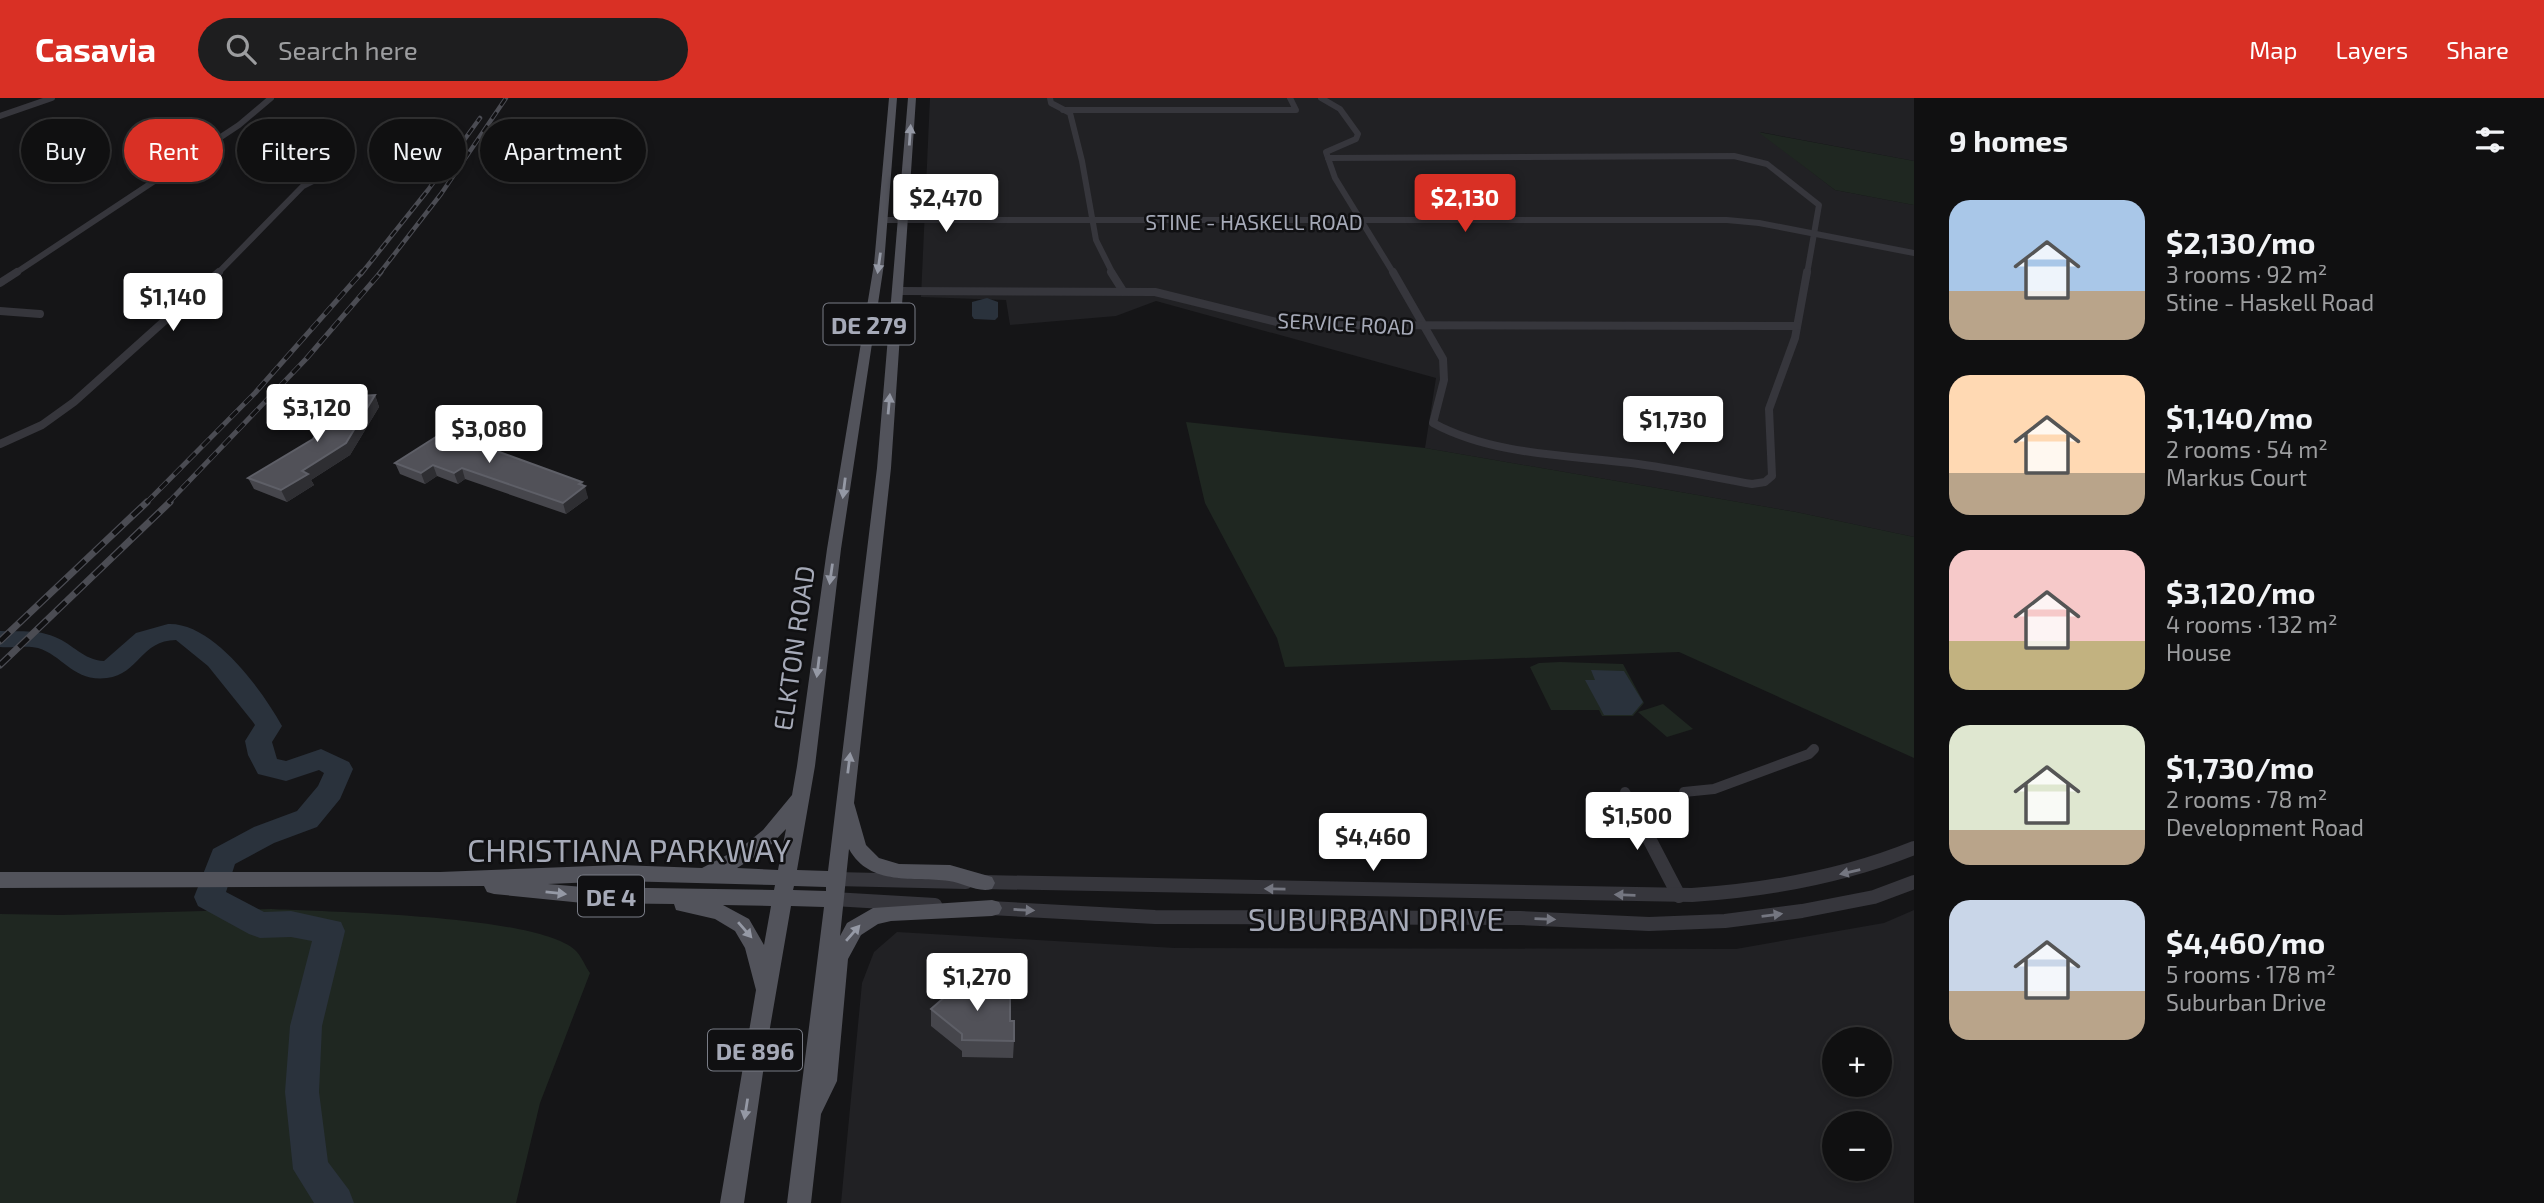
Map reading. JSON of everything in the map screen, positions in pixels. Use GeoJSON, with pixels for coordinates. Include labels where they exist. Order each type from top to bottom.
{"type":"FeatureCollection","features":[{"type":"Feature","properties":{"kind":"main road","name":"ELKTON ROAD"},"geometry":{"type":"LineString","coordinates":[[732,1203],[801,791],[884,220],[892,98]]}},
{"type":"Feature","properties":{"kind":"main road","name":"DE 279"},"geometry":{"type":"LineString","coordinates":[[834,889],[884,468],[912,98]]}},
{"type":"Feature","properties":{"kind":"main road"},"geometry":{"type":"LineString","coordinates":[[694,874],[730,864],[761,846],[778,828],[801,791]]}},
{"type":"Feature","properties":{"kind":"main road"},"geometry":{"type":"LineString","coordinates":[[844,797],[858,848],[872,863],[899,873],[950,873],[985,883]]}},
{"type":"Feature","properties":{"kind":"main road","name":"CHRISTIANA PARKWAY"},"geometry":{"type":"LineString","coordinates":[[440,880],[619,873],[694,874],[786,887],[834,889]]}},
{"type":"Feature","properties":{"kind":"main road","name":"DE 4"},"geometry":{"type":"LineString","coordinates":[[0,880],[440,880]]}},
{"type":"Feature","properties":{"kind":"main road","name":"CHRISTIANA PARKWAY"},"geometry":{"type":"LineString","coordinates":[[440,880],[583,895],[636,896],[786,887]]}},
{"type":"Feature","properties":{"kind":"main road","name":"DE 896"},"geometry":{"type":"LineString","coordinates":[[799,1203],[834,889]]}},
{"type":"Feature","properties":{"kind":"main road"},"geometry":{"type":"LineString","coordinates":[[636,896],[714,910],[738,921],[754,940],[765,994]]}},
{"type":"Feature","properties":{"kind":"main road"},"geometry":{"type":"LineString","coordinates":[[809,1114],[826,1081],[838,958],[854,929],[873,916],[891,913],[992,908]]}},
{"type":"Feature","properties":{"kind":"street"},"geometry":{"type":"LineString","coordinates":[[0,116],[52,98]]}},
{"type":"Feature","properties":{"kind":"street"},"geometry":{"type":"LineString","coordinates":[[0,283],[239,125],[271,98]]}},
{"type":"Feature","properties":{"kind":"street"},"geometry":{"type":"LineString","coordinates":[[1050,98],[1051,103],[1070,113],[1093,221],[1105,261],[1123,291]]}},
{"type":"Feature","properties":{"kind":"street"},"geometry":{"type":"LineString","coordinates":[[1063,110],[1296,110],[1290,98]]}},
{"type":"Feature","properties":{"kind":"street"},"geometry":{"type":"LineString","coordinates":[[1321,98],[1340,109],[1358,134],[1356,139],[1326,152],[1328,158],[1335,178],[1427,327],[1443,359],[1444,380],[1433,423],[1445,432],[1461,438],[1752,484],[1765,482],[1772,476],[1769,410],[1797,326],[1819,205],[1767,164],[1734,156],[1328,158]]}},
{"type":"Feature","properties":{"kind":"street"},"geometry":{"type":"LineString","coordinates":[[0,444],[42,425],[74,402],[196,293],[303,186],[311,182]]}},
{"type":"Feature","properties":{"kind":"street","name":"STINE - HASKELL ROAD"},"geometry":{"type":"LineString","coordinates":[[884,220],[1727,220],[1815,233],[1914,253]]}},
{"type":"Feature","properties":{"kind":"street","name":"SERVICE ROAD"},"geometry":{"type":"LineString","coordinates":[[898,291],[1155,292],[1289,325],[1797,326]]}},
{"type":"Feature","properties":{"kind":"street"},"geometry":{"type":"LineString","coordinates":[[0,311],[40,314]]}},
{"type":"Feature","properties":{"kind":"street"},"geometry":{"type":"LineString","coordinates":[[1684,792],[1714,789],[1809,754],[1814,749]]}},
{"type":"Feature","properties":{"kind":"street"},"geometry":{"type":"LineString","coordinates":[[1625,792],[1679,896]]}},
{"type":"Feature","properties":{"kind":"street","name":"SUBURBAN DRIVE"},"geometry":{"type":"LineString","coordinates":[[834,889],[985,883],[1718,895],[1799,884],[1862,869],[1914,848]]}},
{"type":"Feature","properties":{"kind":"street","name":"SUBURBAN DRIVE"},"geometry":{"type":"LineString","coordinates":[[834,889],[992,908],[1155,917],[1520,918],[1662,923],[1725,921],[1802,911],[1874,897],[1914,881]]}},
{"type":"Feature","properties":{"kind":"shaded area"},"geometry":{"type":"Polygon","coordinates":[[[930,98],[1914,98],[1914,161],[1760,132],[1835,190],[1914,205],[1914,537],[1796,512],[1425,448],[1436,378],[1156,301],[1116,316],[1010,325],[1006,300],[921,297],[930,98]]]}},
{"type":"Feature","properties":{"kind":"shaded area"},"geometry":{"type":"Polygon","coordinates":[[[1758,132],[1914,161],[1914,205],[1835,190],[1758,132]]]}},
{"type":"Feature","properties":{"kind":"shaded area"},"geometry":{"type":"Polygon","coordinates":[[[987,298],[998,302],[998,317],[995,320],[974,319],[972,302],[987,298]]]}},
{"type":"Feature","properties":{"kind":"shaded area"},"geometry":{"type":"Polygon","coordinates":[[[1186,422],[1425,448],[1796,512],[1914,537],[1914,758],[1679,652],[1285,667],[1277,638],[1205,503],[1186,422]]]}},
{"type":"Feature","properties":{"kind":"shaded area"},"geometry":{"type":"Polygon","coordinates":[[[1539,663],[1623,664],[1644,703],[1633,716],[1602,716],[1599,710],[1551,710],[1530,667],[1539,663]]]}},
{"type":"Feature","properties":{"kind":"shaded area"},"geometry":{"type":"Polygon","coordinates":[[[1591,670],[1624,671],[1643,702],[1632,715],[1604,715],[1585,680],[1595,680],[1591,670]]]}},
{"type":"Feature","properties":{"kind":"shaded area"},"geometry":{"type":"Polygon","coordinates":[[[1663,704],[1693,729],[1667,737],[1638,712],[1663,704]]]}},
{"type":"Feature","properties":{"kind":"shaded area"},"geometry":{"type":"Polygon","coordinates":[[[271,909],[477,922],[553,938],[577,952],[590,973],[540,1103],[516,1203],[0,1203],[0,914],[61,915],[271,909]]]}},
{"type":"Feature","properties":{"kind":"shaded area"},"geometry":{"type":"Polygon","coordinates":[[[1914,910],[1914,1203],[841,1203],[862,983],[874,952],[897,932],[1175,948],[1736,949],[1884,923],[1914,910]]]}},
{"type":"Feature","properties":{"kind":"building"},"geometry":{"type":"Polygon","coordinates":[[[375,395],[346,443],[302,471],[308,474],[281,490],[248,478],[313,439],[340,397],[375,395]]]}},
{"type":"Feature","properties":{"kind":"building"},"geometry":{"type":"Polygon","coordinates":[[[450,428],[499,443],[491,449],[582,482],[579,484],[585,486],[563,503],[462,468],[454,473],[433,465],[421,473],[395,463],[450,428]]]}},
{"type":"Feature","properties":{"kind":"building"},"geometry":{"type":"Polygon","coordinates":[[[970,975],[992,995],[1010,996],[1010,1021],[1014,1021],[1014,1041],[962,1040],[962,1034],[931,1009],[970,975]]]}},
{"type":"Feature","properties":{"kind":"waterway"},"geometry":{"type":"LineString","coordinates":[[0,639],[43,641],[79,664],[104,670],[117,666],[145,639],[163,633],[182,633],[204,647],[217,660],[263,716],[269,726],[258,741],[261,755],[268,767],[286,771],[321,759],[339,769],[330,791],[307,819],[264,835],[223,857],[209,897],[260,925],[291,924],[330,931],[306,1026],[302,1092],[311,1169],[336,1203]]}},
{"type":"Feature","properties":{"kind":"railway"},"geometry":{"type":"LineString","coordinates":[[379,274],[441,194],[506,98]]}},
{"type":"Feature","properties":{"kind":"railway"},"geometry":{"type":"LineString","coordinates":[[361,274],[428,190],[480,118]]}},
{"type":"Feature","properties":{"kind":"railway"},"geometry":{"type":"LineString","coordinates":[[147,502],[255,393],[362,272]]}},
{"type":"Feature","properties":{"kind":"railway"},"geometry":{"type":"LineString","coordinates":[[168,503],[306,359],[381,272]]}},
{"type":"Feature","properties":{"kind":"railway"},"geometry":{"type":"LineString","coordinates":[[0,641],[147,502]]}},
{"type":"Feature","properties":{"kind":"railway"},"geometry":{"type":"LineString","coordinates":[[0,665],[170,502]]}}]}
